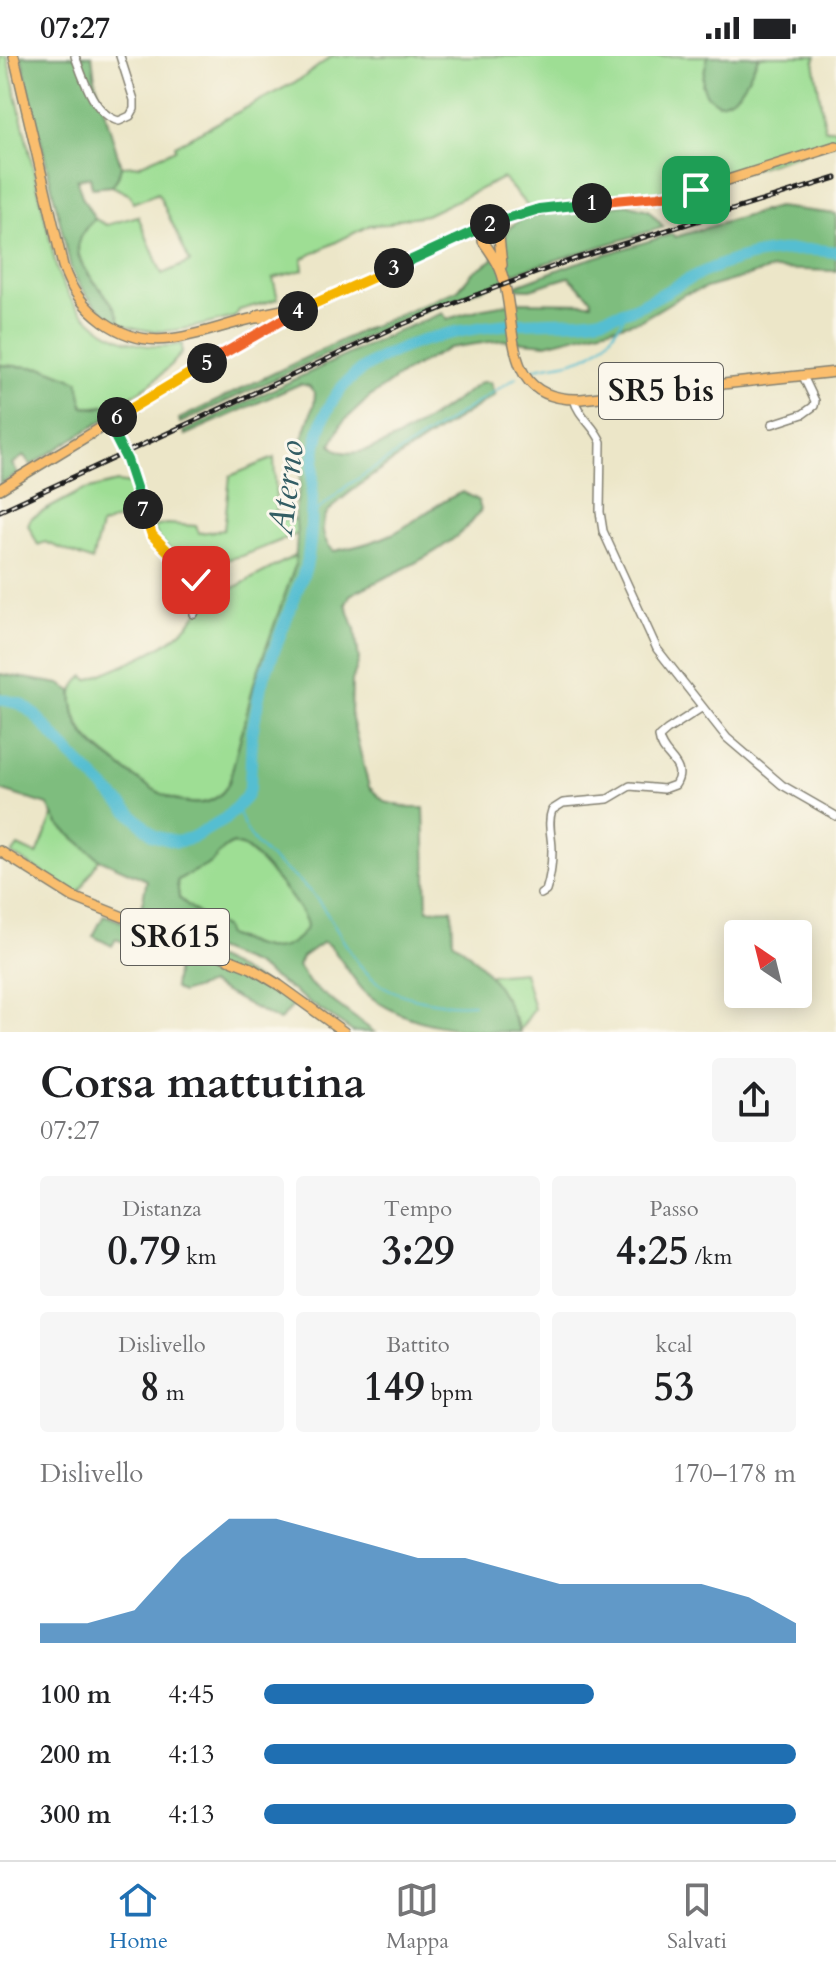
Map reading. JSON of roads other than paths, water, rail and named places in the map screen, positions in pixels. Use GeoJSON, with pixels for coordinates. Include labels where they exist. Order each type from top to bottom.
{"type":"FeatureCollection","features":[{"type":"Feature","properties":{"kind":"main road"},"geometry":{"type":"LineString","coordinates":[[14,56],[63,266],[85,305],[118,329],[152,339],[176,338],[292,307],[309,306]]}},
{"type":"Feature","properties":{"kind":"main road"},"geometry":{"type":"LineString","coordinates":[[0,489],[262,329],[485,226],[562,205],[658,197],[696,190],[836,146]]}},
{"type":"Feature","properties":{"kind":"main road"},"geometry":{"type":"LineString","coordinates":[[500,244],[506,227],[520,214]]}},
{"type":"Feature","properties":{"kind":"main road"},"geometry":{"type":"LineString","coordinates":[[485,226],[497,234],[500,244]]}},
{"type":"Feature","properties":{"kind":"main road","name":"SR5 bis"},"geometry":{"type":"LineString","coordinates":[[485,226],[483,238],[502,272],[509,308]]}},
{"type":"Feature","properties":{"kind":"main road"},"geometry":{"type":"LineString","coordinates":[[455,240],[475,242],[488,248]]}},
{"type":"Feature","properties":{"kind":"main road","name":"SR5 bis"},"geometry":{"type":"LineString","coordinates":[[500,244],[513,347],[521,372],[532,384],[554,396],[574,399],[836,372]]}},
{"type":"Feature","properties":{"kind":"main road"},"geometry":{"type":"LineString","coordinates":[[265,315],[275,315],[275,323]]}},
{"type":"Feature","properties":{"kind":"main road"},"geometry":{"type":"LineString","coordinates":[[262,329],[265,315]]}},
{"type":"Feature","properties":{"kind":"main road","name":"SR615"},"geometry":{"type":"LineString","coordinates":[[0,851],[73,897],[251,968],[344,1032]]}},
{"type":"Feature","properties":{"kind":"street"},"geometry":{"type":"LineString","coordinates":[[75,56],[97,103],[108,117],[119,121],[128,118],[134,107],[120,56]]}},
{"type":"Feature","properties":{"kind":"street"},"geometry":{"type":"LineString","coordinates":[[772,424],[797,417],[814,406],[815,401],[803,376]]}},
{"type":"Feature","properties":{"kind":"street"},"geometry":{"type":"LineString","coordinates":[[574,399],[576,408],[601,442],[600,512],[606,539],[657,649],[723,734],[773,778],[833,815]]}},
{"type":"Feature","properties":{"kind":"street"},"geometry":{"type":"LineString","coordinates":[[108,423],[127,460],[152,535],[200,585],[200,600],[194,614]]}},
{"type":"Feature","properties":{"kind":"street"},"geometry":{"type":"LineString","coordinates":[[541,894],[548,885],[552,851],[549,820],[552,810],[563,803],[608,799],[630,786],[664,789],[675,785],[680,778],[679,768],[661,747],[659,737],[701,708]]}},
{"type":"Feature","properties":{"kind":"waterway","name":"Aterno"},"geometry":{"type":"LineString","coordinates":[[0,699],[21,704],[34,714],[154,836],[177,842],[194,837],[226,818],[246,797],[250,786],[252,734],[261,685],[306,567],[319,431],[339,391],[355,374],[399,349],[449,334],[500,325],[590,320],[623,312],[706,271],[742,258],[779,251],[836,252]]}},
{"type":"Feature","properties":{"kind":"waterway"},"geometry":{"type":"LineString","coordinates":[[534,369],[591,353],[606,342],[629,310]]}},
{"type":"Feature","properties":{"kind":"waterway"},"geometry":{"type":"LineString","coordinates":[[312,515],[348,485],[517,377]]}},
{"type":"Feature","properties":{"kind":"waterway"},"geometry":{"type":"LineString","coordinates":[[238,806],[249,835],[316,898],[354,957],[372,978],[393,991],[415,998],[439,1003],[473,1004]]}},
{"type":"Feature","properties":{"kind":"railway"},"geometry":{"type":"LineString","coordinates":[[0,511],[396,327],[473,296],[574,259],[836,178]]}}]}
